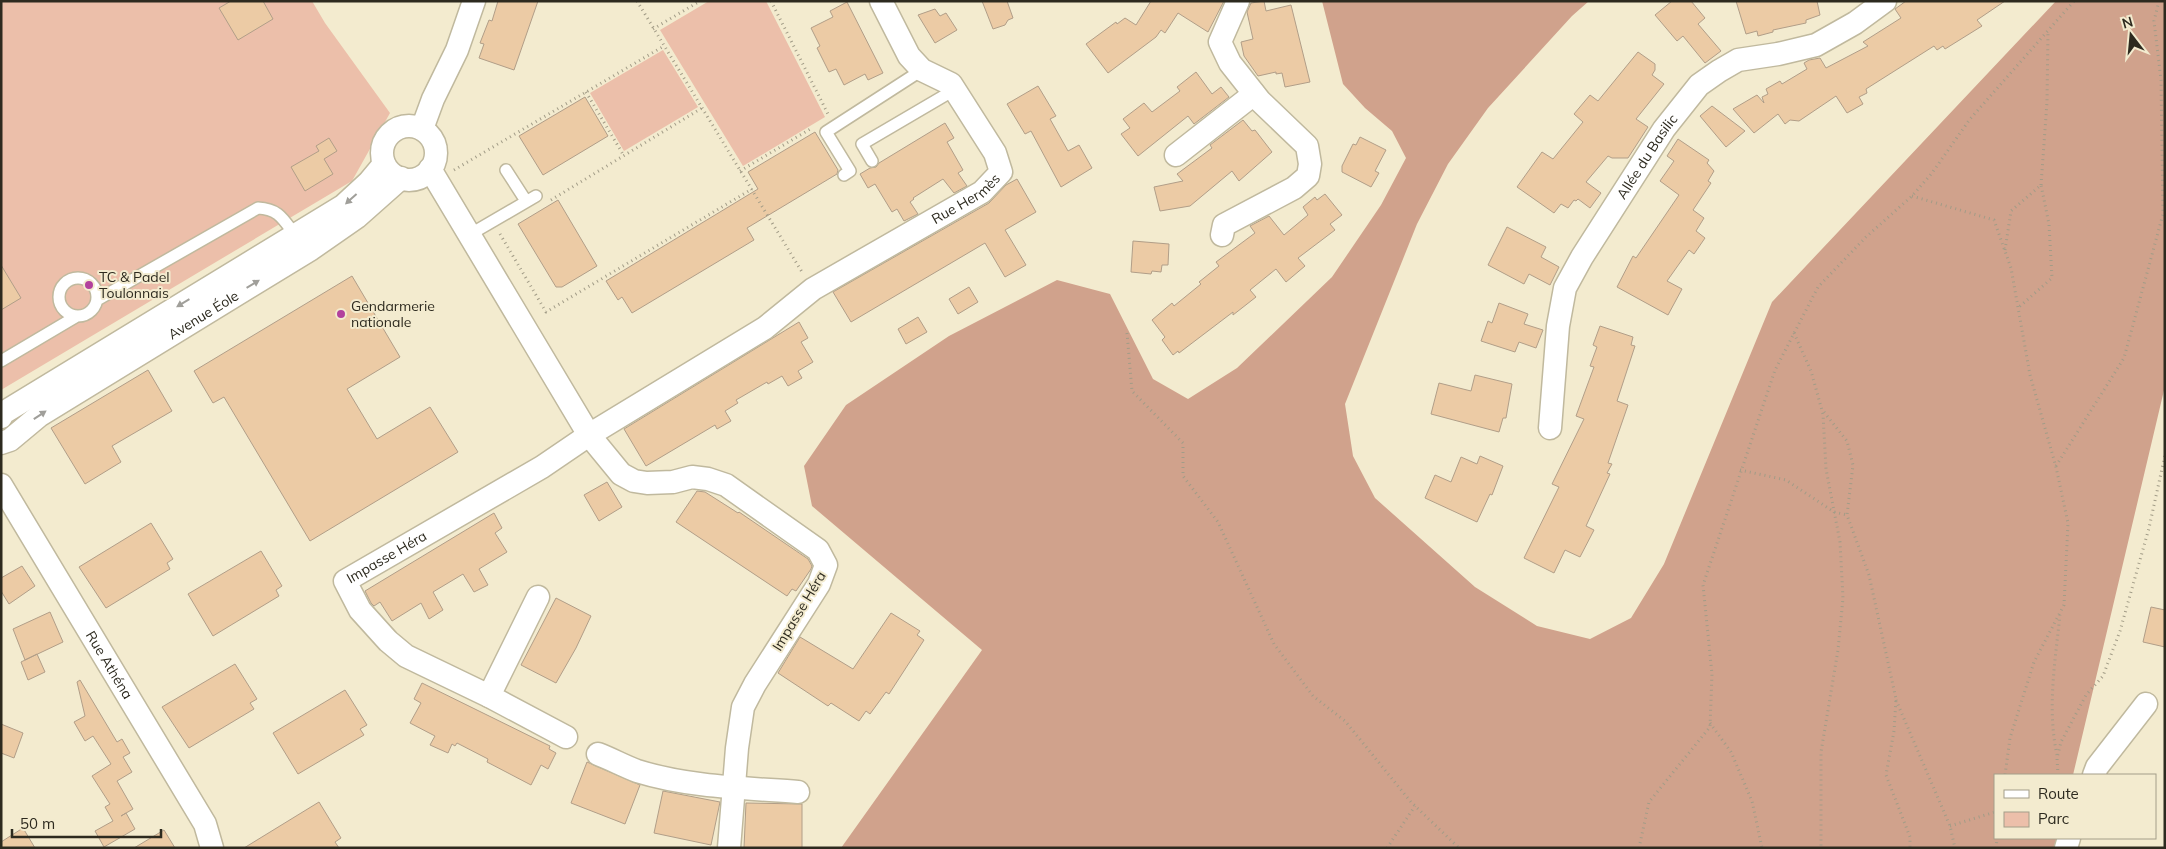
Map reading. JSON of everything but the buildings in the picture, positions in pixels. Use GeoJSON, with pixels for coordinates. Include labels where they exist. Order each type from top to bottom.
{"type":"FeatureCollection","features":[{"type":"Feature","properties":{"kind":"street"},"geometry":{"type":"LineString","coordinates":[[422,129],[433,99],[457,50],[474,1]]}},
{"type":"Feature","properties":{"kind":"street","name":"Rue Hermès"},"geometry":{"type":"LineString","coordinates":[[813,289],[982,192],[1001,172],[995,153],[951,84],[922,70],[909,56],[881,1]]}},
{"type":"Feature","properties":{"kind":"street"},"geometry":{"type":"LineString","coordinates":[[1222,235],[1224,225],[1294,188],[1308,176],[1310,164],[1307,146],[1254,94],[1230,63],[1220,42],[1238,1]]}},
{"type":"Feature","properties":{"kind":"street","name":"Allée du Basilic"},"geometry":{"type":"LineString","coordinates":[[1550,428],[1558,326],[1565,288],[1582,257],[1670,121],[1699,85],[1738,60],[1778,54],[1816,45],[1855,22],[1885,1]]}},
{"type":"Feature","properties":{"kind":"street"},"geometry":{"type":"LineString","coordinates":[[1176,155],[1254,94]]}},
{"type":"Feature","properties":{"kind":"street"},"geometry":{"type":"LineString","coordinates":[[404,126],[422,129],[429,135],[436,151],[433,175],[418,178],[393,171],[382,152],[388,135],[404,126]]}},
{"type":"Feature","properties":{"kind":"street","name":"Avenue Éole"},"geometry":{"type":"LineString","coordinates":[[1,417],[4,413],[343,206],[369,182],[393,171]]}},
{"type":"Feature","properties":{"kind":"street","name":"Avenue Éole"},"geometry":{"type":"LineString","coordinates":[[1,443],[10,440],[40,415],[312,249],[358,216],[393,171]]}},
{"type":"Feature","properties":{"kind":"street","name":"Impasse Héra"},"geometry":{"type":"LineString","coordinates":[[433,175],[590,435],[621,474],[634,481],[647,483],[673,482],[692,477],[708,478],[726,484],[818,550],[826,565],[818,584],[755,684],[743,707],[737,748],[728,848]]}},
{"type":"Feature","properties":{"kind":"street"},"geometry":{"type":"LineString","coordinates":[[590,435],[765,328],[813,289]]}},
{"type":"Feature","properties":{"kind":"street","name":"Impasse Héra"},"geometry":{"type":"LineString","coordinates":[[489,696],[406,656],[388,641],[360,610],[345,581],[542,467],[590,435]]}},
{"type":"Feature","properties":{"kind":"street","name":"Rue Athéna"},"geometry":{"type":"LineString","coordinates":[[1,485],[205,824],[212,848]]}},
{"type":"Feature","properties":{"kind":"street"},"geometry":{"type":"LineString","coordinates":[[538,597],[489,696],[566,737]]}},
{"type":"Feature","properties":{"kind":"street"},"geometry":{"type":"LineString","coordinates":[[2094,774],[2097,767],[2146,704]]}},
{"type":"Feature","properties":{"kind":"street"},"geometry":{"type":"LineString","coordinates":[[598,754],[637,770],[685,781],[734,788],[798,792]]}},
{"type":"Feature","properties":{"kind":"lane"},"geometry":{"type":"LineString","coordinates":[[844,175],[850,171],[826,132],[832,122],[922,70]]}},
{"type":"Feature","properties":{"kind":"lane"},"geometry":{"type":"LineString","coordinates":[[872,161],[862,144],[954,90]]}},
{"type":"Feature","properties":{"kind":"lane"},"geometry":{"type":"LineString","coordinates":[[506,170],[526,201]]}},
{"type":"Feature","properties":{"kind":"lane"},"geometry":{"type":"LineString","coordinates":[[469,235],[536,196]]}},
{"type":"Feature","properties":{"kind":"lane"},"geometry":{"type":"LineString","coordinates":[[1,362],[77,316],[89,313],[97,300],[258,208],[270,209],[280,214],[294,235]]}},
{"type":"Feature","properties":{"kind":"lane"},"geometry":{"type":"LineString","coordinates":[[77,316],[65,311],[61,305],[60,292],[66,282],[78,278],[89,281],[97,290],[97,300]]}},
{"type":"Feature","properties":{"kind":"path"},"geometry":{"type":"LineString","coordinates":[[637,1],[813,289]]}},
{"type":"Feature","properties":{"kind":"path"},"geometry":{"type":"LineString","coordinates":[[654,28],[700,1]]}},
{"type":"Feature","properties":{"kind":"path"},"geometry":{"type":"LineString","coordinates":[[740,171],[832,122],[770,1]]}},
{"type":"Feature","properties":{"kind":"path"},"geometry":{"type":"LineString","coordinates":[[1639,848],[1649,802],[1710,727],[1712,674],[1703,585],[1775,370],[1794,333],[1818,287],[1866,237],[1912,196],[1932,173],[1970,119],[2074,1]]}},
{"type":"Feature","properties":{"kind":"path"},"geometry":{"type":"LineString","coordinates":[[2056,467],[2124,358],[2162,214],[2161,80],[2154,20],[2159,1]]}},
{"type":"Feature","properties":{"kind":"path"},"geometry":{"type":"LineString","coordinates":[[2019,307],[2052,278],[2049,224],[2041,185],[2047,102],[2048,32]]}},
{"type":"Feature","properties":{"kind":"path"},"geometry":{"type":"LineString","coordinates":[[433,175],[586,92],[664,46]]}},
{"type":"Feature","properties":{"kind":"path"},"geometry":{"type":"LineString","coordinates":[[586,92],[624,156]]}},
{"type":"Feature","properties":{"kind":"path"},"geometry":{"type":"LineString","coordinates":[[566,191],[702,108]]}},
{"type":"Feature","properties":{"kind":"path"},"geometry":{"type":"LineString","coordinates":[[2161,116],[2165,110]]}},
{"type":"Feature","properties":{"kind":"path"},"geometry":{"type":"LineString","coordinates":[[2005,250],[2011,212],[2041,185]]}},
{"type":"Feature","properties":{"kind":"path"},"geometry":{"type":"LineString","coordinates":[[498,231],[546,312],[752,189]]}},
{"type":"Feature","properties":{"kind":"path"},"geometry":{"type":"LineString","coordinates":[[1912,196],[1994,220],[2011,268],[2030,374],[2056,467],[2068,523],[2064,605],[2034,662],[2010,738],[2005,774]]}},
{"type":"Feature","properties":{"kind":"path"},"geometry":{"type":"LineString","coordinates":[[1127,333],[1132,391],[1184,443],[1183,476],[1218,522],[1274,644],[1313,696],[1345,721],[1415,806],[1459,848]]}},
{"type":"Feature","properties":{"kind":"path"},"geometry":{"type":"LineString","coordinates":[[1794,333],[1811,371],[1822,410],[1826,469],[1840,542],[1843,598],[1838,650],[1821,752],[1821,848]]}},
{"type":"Feature","properties":{"kind":"path"},"geometry":{"type":"LineString","coordinates":[[1822,410],[1848,441],[1854,465],[1847,514],[1869,576],[1896,699],[1950,826],[1955,848]]}},
{"type":"Feature","properties":{"kind":"path"},"geometry":{"type":"LineString","coordinates":[[2057,758],[2061,742],[2086,695],[2103,676],[2120,631],[2149,528],[2165,455]]}},
{"type":"Feature","properties":{"kind":"path"},"geometry":{"type":"LineString","coordinates":[[1740,470],[1786,480],[1834,512],[1847,514]]}},
{"type":"Feature","properties":{"kind":"path"},"geometry":{"type":"LineString","coordinates":[[2058,774],[2051,700],[2060,612]]}},
{"type":"Feature","properties":{"kind":"path"},"geometry":{"type":"LineString","coordinates":[[1896,699],[1894,730],[1886,775],[1910,837],[1910,848]]}},
{"type":"Feature","properties":{"kind":"path"},"geometry":{"type":"LineString","coordinates":[[1710,723],[1731,752],[1752,801],[1762,848]]}},
{"type":"Feature","properties":{"kind":"path"},"geometry":{"type":"LineString","coordinates":[[1387,848],[1415,806]]}},
{"type":"Feature","properties":{"kind":"path"},"geometry":{"type":"LineString","coordinates":[[1950,826],[1994,812]]}},
{"type":"Feature","properties":{"kind":"green space","name":"TC & Padel Toulonnais"},"geometry":{"type":"Polygon","coordinates":[[[1,1],[312,1],[325,23],[390,113],[352,181],[1,390],[1,1]]]}},
{"type":"Feature","properties":{"kind":"green space"},"geometry":{"type":"Polygon","coordinates":[[[709,1],[766,1],[825,117],[743,166],[660,30],[709,1]]]}},
{"type":"Feature","properties":{"kind":"green space"},"geometry":{"type":"Polygon","coordinates":[[[663,50],[698,107],[624,151],[590,93],[663,50]]]}},
{"type":"Feature","properties":{"kind":"shaded area"},"geometry":{"type":"Polygon","coordinates":[[[1322,1],[1589,1],[1572,16],[1488,108],[1448,164],[1417,224],[1345,404],[1353,456],[1375,498],[1475,587],[1537,626],[1590,639],[1631,618],[1664,564],[1772,302],[2056,1],[2165,1],[2165,386],[2073,774],[1994,774],[1994,839],[2058,839],[2056,848],[841,848],[982,650],[812,506],[804,466],[846,405],[949,336],[1057,280],[1110,294],[1153,379],[1188,399],[1237,368],[1332,277],[1381,205],[1406,158],[1392,131],[1365,108],[1343,84],[1322,1]]]}},
{"type":"Feature","properties":{"kind":"place","name":"TC & Padel Toulonnais"},"geometry":{"type":"Point","coordinates":[89,285]}},
{"type":"Feature","properties":{"kind":"place","name":"Gendarmerie nationale"},"geometry":{"type":"Point","coordinates":[341,314]}}]}
